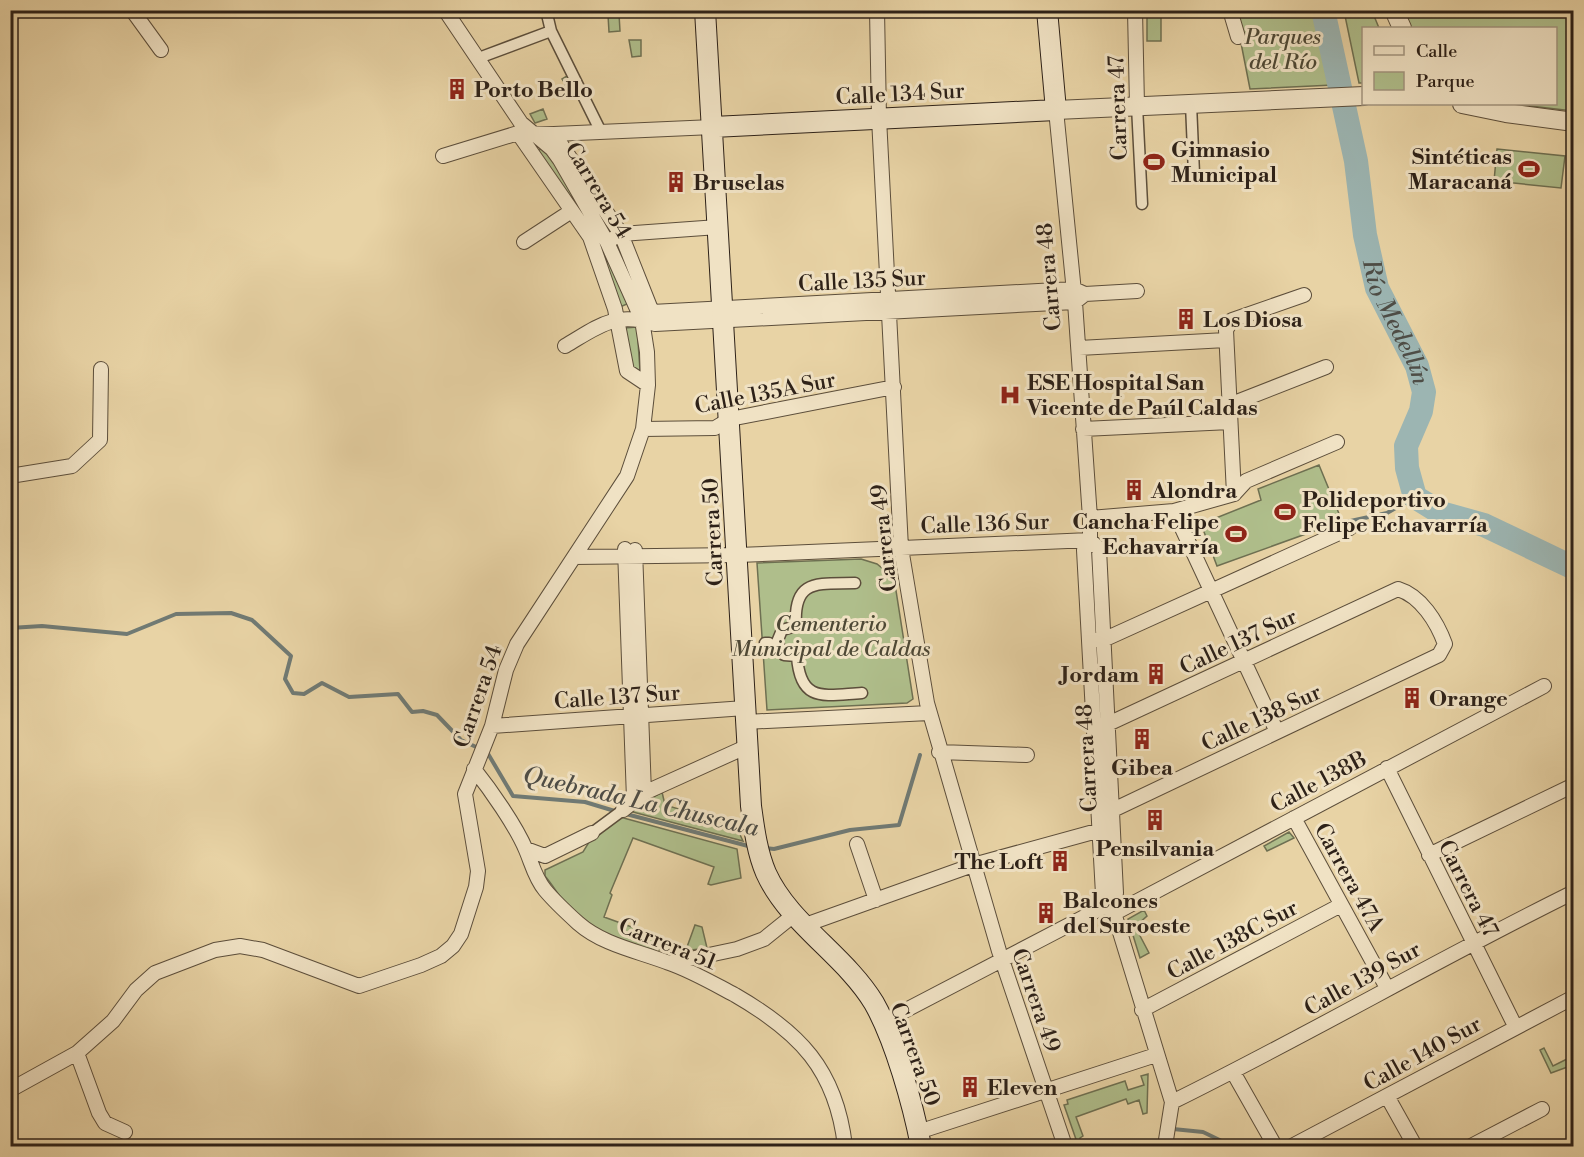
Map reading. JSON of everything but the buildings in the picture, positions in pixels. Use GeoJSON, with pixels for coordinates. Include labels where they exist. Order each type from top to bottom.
{"type":"FeatureCollection","features":[{"type":"Feature","properties":{"kind":"main road","name":"Carrera 50"},"geometry":{"type":"LineString","coordinates":[[705,10],[738,555],[747,746],[754,831],[766,874],[800,919],[860,985],[883,1022],[920,1139]]}},
{"type":"Feature","properties":{"kind":"main road","name":"Carrera 48"},"geometry":{"type":"LineString","coordinates":[[1047,10],[1056,110]]}},
{"type":"Feature","properties":{"kind":"main road","name":"Calle 134 Sur"},"geometry":{"type":"LineString","coordinates":[[713,127],[1056,110]]}},
{"type":"Feature","properties":{"kind":"street"},"geometry":{"type":"LineString","coordinates":[[10,16],[15,10]]}},
{"type":"Feature","properties":{"kind":"street"},"geometry":{"type":"LineString","coordinates":[[132,10],[161,50]]}},
{"type":"Feature","properties":{"kind":"street","name":"Carrera 54"},"geometry":{"type":"LineString","coordinates":[[445,10],[523,132],[570,212],[590,237],[618,320],[627,371],[648,385]]}},
{"type":"Feature","properties":{"kind":"street"},"geometry":{"type":"LineString","coordinates":[[546,10],[551,31],[601,132]]}},
{"type":"Feature","properties":{"kind":"street","name":"Carrera 49"},"geometry":{"type":"LineString","coordinates":[[877,10],[879,118],[901,548],[929,713],[939,752],[1001,959],[1065,1146]]}},
{"type":"Feature","properties":{"kind":"street","name":"Carrera 47"},"geometry":{"type":"LineString","coordinates":[[1135,10],[1142,204]]}},
{"type":"Feature","properties":{"kind":"street"},"geometry":{"type":"LineString","coordinates":[[1230,10],[1238,37]]}},
{"type":"Feature","properties":{"kind":"street"},"geometry":{"type":"LineString","coordinates":[[1394,10],[1401,27]]}},
{"type":"Feature","properties":{"kind":"street"},"geometry":{"type":"LineString","coordinates":[[484,56],[551,31]]}},
{"type":"Feature","properties":{"kind":"street","name":"Calle 134 Sur"},"geometry":{"type":"LineString","coordinates":[[1056,110],[1362,96]]}},
{"type":"Feature","properties":{"kind":"street"},"geometry":{"type":"LineString","coordinates":[[1191,104],[1194,174]]}},
{"type":"Feature","properties":{"kind":"street"},"geometry":{"type":"LineString","coordinates":[[1467,105],[1574,122]]}},
{"type":"Feature","properties":{"kind":"street","name":"Carrera 48"},"geometry":{"type":"LineString","coordinates":[[1056,110],[1078,295],[1090,540],[1084,550],[1097,640],[1107,829],[1116,893],[1112,908],[1172,1102],[1165,1146]]}},
{"type":"Feature","properties":{"kind":"street","name":"Calle 134 Sur"},"geometry":{"type":"LineString","coordinates":[[443,156],[523,132],[554,134],[713,127]]}},
{"type":"Feature","properties":{"kind":"street","name":"Carrera 54"},"geometry":{"type":"LineString","coordinates":[[523,132],[552,149],[560,159],[647,316]]}},
{"type":"Feature","properties":{"kind":"street","name":"Carrera 54"},"geometry":{"type":"LineString","coordinates":[[77,1053],[112,1021],[136,990],[155,973],[215,950],[240,946],[263,950],[359,986],[401,973],[441,956],[461,934],[476,887],[478,871],[465,794],[492,726],[506,670],[517,644],[627,476],[643,429],[648,385],[647,316],[621,234],[554,134]]}},
{"type":"Feature","properties":{"kind":"street"},"geometry":{"type":"LineString","coordinates":[[524,242],[570,212]]}},
{"type":"Feature","properties":{"kind":"street"},"geometry":{"type":"LineString","coordinates":[[594,249],[621,234],[718,227]]}},
{"type":"Feature","properties":{"kind":"street","name":"Calle 135 Sur"},"geometry":{"type":"LineString","coordinates":[[565,346],[608,320],[647,316],[655,324],[724,314],[1137,291]]}},
{"type":"Feature","properties":{"kind":"street"},"geometry":{"type":"LineString","coordinates":[[1234,494],[1226,330],[1232,321],[1304,295]]}},
{"type":"Feature","properties":{"kind":"street"},"geometry":{"type":"LineString","coordinates":[[1079,348],[1226,340]]}},
{"type":"Feature","properties":{"kind":"street"},"geometry":{"type":"LineString","coordinates":[[1229,405],[1326,367]]}},
{"type":"Feature","properties":{"kind":"street"},"geometry":{"type":"LineString","coordinates":[[10,476],[72,466],[100,440],[101,369]]}},
{"type":"Feature","properties":{"kind":"street","name":"Calle 135A Sur"},"geometry":{"type":"LineString","coordinates":[[643,429],[715,428],[730,419],[894,387]]}},
{"type":"Feature","properties":{"kind":"street"},"geometry":{"type":"LineString","coordinates":[[1083,429],[1230,422]]}},
{"type":"Feature","properties":{"kind":"street"},"geometry":{"type":"LineString","coordinates":[[1089,519],[1174,511],[1234,494],[1246,481],[1337,442]]}},
{"type":"Feature","properties":{"kind":"street"},"geometry":{"type":"LineString","coordinates":[[1174,511],[1210,593],[1278,732]]}},
{"type":"Feature","properties":{"kind":"street"},"geometry":{"type":"LineString","coordinates":[[1097,640],[1210,593],[1350,528]]}},
{"type":"Feature","properties":{"kind":"street","name":"Calle 136 Sur"},"geometry":{"type":"LineString","coordinates":[[577,553],[738,555],[1090,540]]}},
{"type":"Feature","properties":{"kind":"street"},"geometry":{"type":"LineString","coordinates":[[630,553],[639,796]]}},
{"type":"Feature","properties":{"kind":"street"},"geometry":{"type":"LineString","coordinates":[[855,583],[808,586],[796,603],[796,626],[782,630],[771,643],[784,655],[797,656],[799,677],[803,685],[813,693],[822,695],[862,693]]}},
{"type":"Feature","properties":{"kind":"street","name":"Calle 137 Sur"},"geometry":{"type":"LineString","coordinates":[[1101,725],[1244,662],[1398,590]]}},
{"type":"Feature","properties":{"kind":"street","name":"Calle 138 Sur"},"geometry":{"type":"LineString","coordinates":[[1106,810],[1278,732],[1439,655],[1445,644],[1423,605],[1408,592],[1398,590]]}},
{"type":"Feature","properties":{"kind":"street","name":"Calle 138B"},"geometry":{"type":"LineString","coordinates":[[883,1022],[1001,959],[1112,908],[1294,818],[1544,686]]}},
{"type":"Feature","properties":{"kind":"street","name":"Calle 137 Sur"},"geometry":{"type":"LineString","coordinates":[[492,726],[635,715],[929,713]]}},
{"type":"Feature","properties":{"kind":"street"},"geometry":{"type":"LineString","coordinates":[[526,849],[545,856],[592,833],[639,796],[747,746]]}},
{"type":"Feature","properties":{"kind":"street"},"geometry":{"type":"LineString","coordinates":[[939,752],[1027,755]]}},
{"type":"Feature","properties":{"kind":"street","name":"Carrera 47"},"geometry":{"type":"LineString","coordinates":[[1387,768],[1515,1026]]}},
{"type":"Feature","properties":{"kind":"street","name":"Carrera 51"},"geometry":{"type":"LineString","coordinates":[[474,770],[485,783],[526,849],[530,866],[545,890],[580,925],[614,944],[671,963],[767,1014],[787,1030],[817,1062],[837,1108],[845,1146]]}},
{"type":"Feature","properties":{"kind":"street"},"geometry":{"type":"LineString","coordinates":[[1429,855],[1574,785]]}},
{"type":"Feature","properties":{"kind":"street","name":"Carrera 47A"},"geometry":{"type":"LineString","coordinates":[[1294,818],[1387,988]]}},
{"type":"Feature","properties":{"kind":"street"},"geometry":{"type":"LineString","coordinates":[[671,963],[737,949],[764,939],[800,919],[876,900],[973,866],[1107,829]]}},
{"type":"Feature","properties":{"kind":"street"},"geometry":{"type":"LineString","coordinates":[[857,843],[876,900]]}},
{"type":"Feature","properties":{"kind":"street","name":"Calle 139 Sur"},"geometry":{"type":"LineString","coordinates":[[1172,1102],[1233,1072],[1473,942],[1574,892]]}},
{"type":"Feature","properties":{"kind":"street","name":"Calle 138C Sur"},"geometry":{"type":"LineString","coordinates":[[1142,1010],[1341,905]]}},
{"type":"Feature","properties":{"kind":"street","name":"Calle 140 Sur"},"geometry":{"type":"LineString","coordinates":[[1292,1146],[1515,1026],[1574,997]]}},
{"type":"Feature","properties":{"kind":"street"},"geometry":{"type":"LineString","coordinates":[[10,1090],[51,1070],[77,1053],[99,1113],[105,1123],[125,1131]]}},
{"type":"Feature","properties":{"kind":"street"},"geometry":{"type":"LineString","coordinates":[[920,1139],[1046,1090],[1156,1055]]}},
{"type":"Feature","properties":{"kind":"street"},"geometry":{"type":"LineString","coordinates":[[1233,1072],[1275,1146]]}},
{"type":"Feature","properties":{"kind":"street"},"geometry":{"type":"LineString","coordinates":[[1387,1096],[1415,1146]]}},
{"type":"Feature","properties":{"kind":"street"},"geometry":{"type":"LineString","coordinates":[[1472,1146],[1542,1109]]}},
{"type":"Feature","properties":{"kind":"green space"},"geometry":{"type":"Polygon","coordinates":[[[1147,11],[1161,11],[1161,41],[1147,41],[1147,11]]]}},
{"type":"Feature","properties":{"kind":"green space","name":"Parques del Río"},"geometry":{"type":"Polygon","coordinates":[[[1235,11],[1314,11],[1333,85],[1250,89],[1241,43],[1243,38],[1235,11]]]}},
{"type":"Feature","properties":{"kind":"green space","name":"Parques del Río"},"geometry":{"type":"Polygon","coordinates":[[[1344,11],[1372,11],[1379,27],[1362,27],[1362,83],[1359,83],[1344,11]]]}},
{"type":"Feature","properties":{"kind":"green space"},"geometry":{"type":"Polygon","coordinates":[[[1404,11],[1573,11],[1573,111],[1522,105],[1557,105],[1557,27],[1411,27],[1404,11]]]}},
{"type":"Feature","properties":{"kind":"green space"},"geometry":{"type":"Polygon","coordinates":[[[619,14],[620,31],[609,32],[608,15],[619,14]]]}},
{"type":"Feature","properties":{"kind":"green space"},"geometry":{"type":"Polygon","coordinates":[[[629,40],[641,40],[641,56],[632,57],[629,40]]]}},
{"type":"Feature","properties":{"kind":"green space"},"geometry":{"type":"Polygon","coordinates":[[[570,74],[577,89],[563,95],[557,90],[566,85],[562,79],[570,74]]]}},
{"type":"Feature","properties":{"kind":"green space"},"geometry":{"type":"Polygon","coordinates":[[[543,109],[547,119],[535,123],[530,114],[543,109]]]}},
{"type":"Feature","properties":{"kind":"green space"},"geometry":{"type":"Polygon","coordinates":[[[545,147],[588,217],[589,229],[537,151],[545,147]]]}},
{"type":"Feature","properties":{"kind":"green space","name":"Sintéticas Maracaná"},"geometry":{"type":"Polygon","coordinates":[[[1497,149],[1565,156],[1561,188],[1494,181],[1497,149]]]}},
{"type":"Feature","properties":{"kind":"green space"},"geometry":{"type":"Polygon","coordinates":[[[603,248],[628,300],[627,304],[620,307],[597,251],[603,248]]]}},
{"type":"Feature","properties":{"kind":"green space"},"geometry":{"type":"Polygon","coordinates":[[[637,327],[640,371],[636,371],[632,366],[625,328],[637,327]]]}},
{"type":"Feature","properties":{"kind":"green space","name":"Polideportivo Felipe Echavarría"},"geometry":{"type":"Polygon","coordinates":[[[1319,465],[1342,521],[1217,566],[1201,524],[1261,500],[1258,489],[1319,465]]]}},
{"type":"Feature","properties":{"kind":"green space","name":"Cementerio Municipal de Caldas"},"geometry":{"type":"Polygon","coordinates":[[[861,559],[877,564],[894,578],[913,699],[907,703],[767,710],[757,563],[861,559]]]}},
{"type":"Feature","properties":{"kind":"green space"},"geometry":{"type":"Polygon","coordinates":[[[662,792],[665,805],[736,826],[743,841],[629,811],[662,792]]]}},
{"type":"Feature","properties":{"kind":"green space"},"geometry":{"type":"Polygon","coordinates":[[[620,817],[737,849],[741,878],[711,885],[708,884],[714,867],[633,838],[610,893],[612,895],[604,917],[687,947],[695,925],[702,927],[707,948],[657,950],[608,937],[575,915],[545,876],[545,870],[583,852],[594,834],[620,817]]]}},
{"type":"Feature","properties":{"kind":"green space"},"geometry":{"type":"Polygon","coordinates":[[[1289,832],[1294,838],[1267,851],[1264,846],[1289,832]]]}},
{"type":"Feature","properties":{"kind":"green space"},"geometry":{"type":"Polygon","coordinates":[[[1144,910],[1147,916],[1137,925],[1140,930],[1138,932],[1149,953],[1140,958],[1128,919],[1144,910]]]}},
{"type":"Feature","properties":{"kind":"green space"},"geometry":{"type":"Polygon","coordinates":[[[1544,1048],[1553,1066],[1573,1056],[1573,1065],[1551,1073],[1540,1050],[1544,1048]]]}},
{"type":"Feature","properties":{"kind":"green space"},"geometry":{"type":"Polygon","coordinates":[[[1148,1074],[1147,1113],[1143,1114],[1139,1100],[1128,1104],[1126,1099],[1076,1117],[1083,1136],[1078,1145],[1064,1105],[1068,1104],[1067,1100],[1125,1081],[1128,1090],[1144,1085],[1141,1076],[1148,1074]]]}},
{"type":"Feature","properties":{"kind":"waterway","name":"Río Medellín"},"geometry":{"type":"LineString","coordinates":[[1323,10],[1356,161],[1365,235],[1377,288],[1417,366],[1424,392],[1421,411],[1406,446],[1407,468],[1415,497],[1441,513],[1484,525],[1574,568]]}},
{"type":"Feature","properties":{"kind":"waterway","name":"Quebrada La Chuscala"},"geometry":{"type":"LineString","coordinates":[[1346,522],[1387,513],[1415,497]]}},
{"type":"Feature","properties":{"kind":"waterway","name":"Quebrada La Chuscala"},"geometry":{"type":"LineString","coordinates":[[10,628],[42,626],[127,634],[176,614],[231,613],[252,620],[291,656],[285,679],[293,693],[304,694],[322,683],[349,697],[398,694],[412,712],[423,711],[437,715],[461,740],[487,752],[513,796],[585,802],[618,812]]}},
{"type":"Feature","properties":{"kind":"waterway","name":"Quebrada La Chuscala"},"geometry":{"type":"LineString","coordinates":[[765,848],[774,849],[850,830],[899,825],[920,755]]}},
{"type":"Feature","properties":{"kind":"waterway","name":"Quebrada La Chuscala"},"geometry":{"type":"LineString","coordinates":[[626,814],[752,847]]}},
{"type":"Feature","properties":{"kind":"waterway"},"geometry":{"type":"LineString","coordinates":[[1173,1129],[1203,1132],[1232,1146]]}},
{"type":"Feature","properties":{"kind":"place","name":"Porto Bello"},"geometry":{"type":"Point","coordinates":[457,89]}},
{"type":"Feature","properties":{"kind":"place","name":"Gimnasio Municipal"},"geometry":{"type":"Point","coordinates":[1154,162]}},
{"type":"Feature","properties":{"kind":"place","name":"Sintéticas Maracaná"},"geometry":{"type":"Point","coordinates":[1529,169]}},
{"type":"Feature","properties":{"kind":"place","name":"Bruselas"},"geometry":{"type":"Point","coordinates":[676,182]}},
{"type":"Feature","properties":{"kind":"place","name":"Los Diosa"},"geometry":{"type":"Point","coordinates":[1186,319]}},
{"type":"Feature","properties":{"kind":"place","name":"ESE Hospital San Vicente de Paúl Caldas"},"geometry":{"type":"Point","coordinates":[1010,395]}},
{"type":"Feature","properties":{"kind":"place","name":"Alondra"},"geometry":{"type":"Point","coordinates":[1134,490]}},
{"type":"Feature","properties":{"kind":"place","name":"Polideportivo Felipe Echavarría"},"geometry":{"type":"Point","coordinates":[1285,512]}},
{"type":"Feature","properties":{"kind":"place","name":"Cancha Felipe Echavarría"},"geometry":{"type":"Point","coordinates":[1236,534]}},
{"type":"Feature","properties":{"kind":"place","name":"Jordam"},"geometry":{"type":"Point","coordinates":[1156,674]}},
{"type":"Feature","properties":{"kind":"place","name":"Orange"},"geometry":{"type":"Point","coordinates":[1412,698]}},
{"type":"Feature","properties":{"kind":"place","name":"Gibea"},"geometry":{"type":"Point","coordinates":[1142,739]}},
{"type":"Feature","properties":{"kind":"place","name":"Pensilvania"},"geometry":{"type":"Point","coordinates":[1155,820]}},
{"type":"Feature","properties":{"kind":"place","name":"The Loft"},"geometry":{"type":"Point","coordinates":[1060,861]}},
{"type":"Feature","properties":{"kind":"place","name":"Balcones del Suroeste"},"geometry":{"type":"Point","coordinates":[1046,913]}},
{"type":"Feature","properties":{"kind":"place","name":"Eleven"},"geometry":{"type":"Point","coordinates":[970,1087]}}]}
